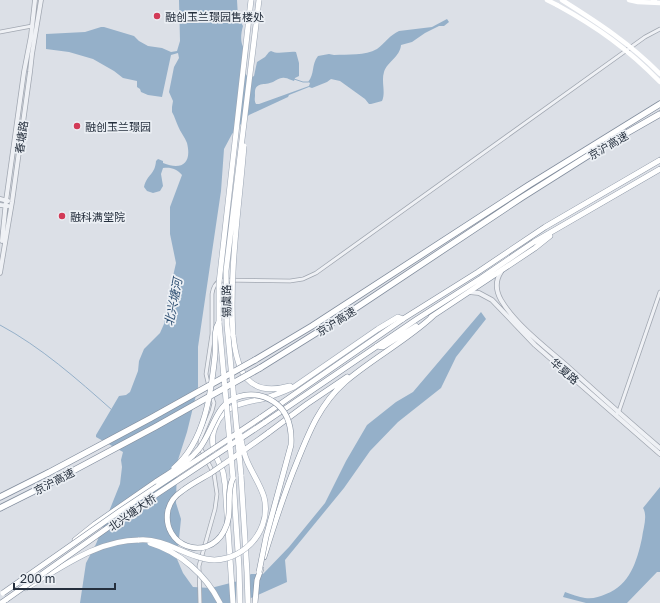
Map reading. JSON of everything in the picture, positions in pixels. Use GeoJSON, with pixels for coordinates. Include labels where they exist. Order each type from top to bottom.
{"type":"FeatureCollection","features":[{"type":"Feature","properties":{"kind":"highway","name":"京沪高速"},"geometry":{"type":"LineString","coordinates":[[0,497],[151,418],[255,360],[312,326],[529,185],[660,104]]}},
{"type":"Feature","properties":{"kind":"highway","name":"京沪高速"},"geometry":{"type":"LineString","coordinates":[[0,508],[156,427],[260,368],[353,310],[534,190],[597,150],[660,114]]}},
{"type":"Feature","properties":{"kind":"main road","name":"锡虞路"},"geometry":{"type":"LineString","coordinates":[[240,603],[233,478],[219,322],[219,283],[251,0]]}},
{"type":"Feature","properties":{"kind":"main road","name":"锡虞路"},"geometry":{"type":"LineString","coordinates":[[248,603],[248,572],[226,325],[226,271],[259,0]]}},
{"type":"Feature","properties":{"kind":"main road"},"geometry":{"type":"LineString","coordinates":[[547,0],[591,24],[645,66],[660,82]]}},
{"type":"Feature","properties":{"kind":"main road"},"geometry":{"type":"LineString","coordinates":[[562,0],[622,40],[660,74]]}},
{"type":"Feature","properties":{"kind":"main road"},"geometry":{"type":"LineString","coordinates":[[629,0],[660,3]]}},
{"type":"Feature","properties":{"kind":"main road"},"geometry":{"type":"LineString","coordinates":[[246,106],[232,291],[233,335],[236,356],[238,364],[250,382],[270,390],[282,389],[297,384]]}},
{"type":"Feature","properties":{"kind":"main road"},"geometry":{"type":"LineString","coordinates":[[233,603],[225,484],[213,446],[214,428],[223,412],[241,403],[280,394],[378,329],[398,317],[403,319],[478,272],[545,227],[660,160]]}},
{"type":"Feature","properties":{"kind":"main road"},"geometry":{"type":"LineString","coordinates":[[377,346],[534,242],[660,169]]}},
{"type":"Feature","properties":{"kind":"main road"},"geometry":{"type":"LineString","coordinates":[[377,346],[383,347],[433,316],[535,248],[560,227]]}},
{"type":"Feature","properties":{"kind":"main road"},"geometry":{"type":"LineString","coordinates":[[259,572],[288,484],[307,436],[318,414],[329,398],[345,382],[433,316]]}},
{"type":"Feature","properties":{"kind":"main road","name":"北兴塘大桥"},"geometry":{"type":"LineString","coordinates":[[2,594],[403,319]]}},
{"type":"Feature","properties":{"kind":"main road"},"geometry":{"type":"LineString","coordinates":[[157,481],[188,454],[194,444],[207,404],[215,353],[216,327],[219,322]]}},
{"type":"Feature","properties":{"kind":"main road","name":"北兴塘大桥"},"geometry":{"type":"LineString","coordinates":[[1,603],[130,512],[377,346]]}},
{"type":"Feature","properties":{"kind":"main road"},"geometry":{"type":"LineString","coordinates":[[233,478],[230,484],[229,519],[224,532],[218,540],[201,548],[193,548],[177,541],[171,534],[168,526],[168,509],[172,501],[182,490],[209,474],[360,367],[379,357]]}},
{"type":"Feature","properties":{"kind":"main road"},"geometry":{"type":"LineString","coordinates":[[2,594],[95,524],[191,459],[200,448],[218,413],[225,405],[239,396],[256,394],[276,403],[289,420],[292,431],[291,445],[266,537],[255,603]]}},
{"type":"Feature","properties":{"kind":"main road"},"geometry":{"type":"LineString","coordinates":[[7,599],[101,546],[117,542],[146,539],[162,543],[195,556],[214,560],[224,559],[242,552],[256,538],[264,519],[266,509],[264,498],[246,459],[236,424]]}},
{"type":"Feature","properties":{"kind":"main road"},"geometry":{"type":"LineString","coordinates":[[139,540],[161,546],[189,564],[207,582],[220,603]]}},
{"type":"Feature","properties":{"kind":"street","name":"春塘路"},"geometry":{"type":"LineString","coordinates":[[33,37],[32,26],[35,0]]}},
{"type":"Feature","properties":{"kind":"street","name":"春塘路"},"geometry":{"type":"LineString","coordinates":[[0,273],[8,206],[6,201],[24,72],[30,54],[41,0]]}},
{"type":"Feature","properties":{"kind":"street"},"geometry":{"type":"LineString","coordinates":[[0,32],[32,26]]}},
{"type":"Feature","properties":{"kind":"street"},"geometry":{"type":"LineString","coordinates":[[200,603],[198,578],[199,566],[201,554],[215,509],[217,494],[214,474],[200,447],[200,440],[214,403],[207,383],[206,374],[212,334],[212,294],[216,282],[221,280],[290,281],[303,279],[316,273],[645,36],[660,30]]}},
{"type":"Feature","properties":{"kind":"street","name":"春塘路"},"geometry":{"type":"LineString","coordinates":[[0,260],[8,206],[12,202],[30,72],[30,54]]}},
{"type":"Feature","properties":{"kind":"street"},"geometry":{"type":"LineString","coordinates":[[0,200],[12,202]]}},
{"type":"Feature","properties":{"kind":"street"},"geometry":{"type":"LineString","coordinates":[[0,205],[8,206]]}},
{"type":"Feature","properties":{"kind":"street","name":"华夏路"},"geometry":{"type":"LineString","coordinates":[[502,270],[498,276],[496,284],[497,292],[500,300],[509,311],[538,341],[660,454]]}},
{"type":"Feature","properties":{"kind":"street","name":"华夏路"},"geometry":{"type":"LineString","coordinates":[[469,292],[479,293],[492,300],[535,345],[660,448]]}},
{"type":"Feature","properties":{"kind":"street"},"geometry":{"type":"LineString","coordinates":[[617,413],[660,292]]}},
{"type":"Feature","properties":{"kind":"water","name":"北兴塘河"},"geometry":{"type":"Polygon","coordinates":[[[179,0],[237,0],[238,17],[243,26],[241,41],[243,47],[248,53],[245,73],[247,76],[254,76],[257,62],[271,51],[277,53],[296,52],[299,63],[299,76],[295,78],[294,81],[287,78],[282,78],[258,86],[255,91],[256,104],[309,86],[310,83],[308,82],[312,76],[314,63],[318,56],[329,54],[351,55],[367,53],[377,49],[399,31],[432,27],[447,19],[449,22],[444,26],[439,26],[425,33],[412,42],[401,45],[398,53],[384,72],[384,94],[382,101],[369,104],[365,99],[340,81],[331,79],[312,88],[309,87],[289,95],[288,97],[249,115],[232,134],[224,149],[221,191],[198,347],[198,387],[187,432],[177,463],[176,503],[181,519],[177,559],[183,573],[193,587],[211,588],[242,580],[251,574],[263,574],[289,547],[325,503],[346,461],[367,425],[396,402],[413,392],[481,312],[486,319],[456,357],[441,388],[398,422],[370,451],[344,488],[285,560],[287,582],[240,603],[80,603],[86,563],[96,544],[120,484],[122,467],[121,460],[123,452],[96,437],[96,435],[119,396],[126,395],[130,392],[144,349],[160,333],[164,324],[176,263],[170,234],[170,207],[182,175],[174,169],[163,168],[161,174],[163,186],[160,191],[153,193],[147,191],[144,187],[147,179],[153,172],[158,159],[163,161],[163,163],[175,166],[184,164],[187,160],[188,150],[187,143],[172,112],[173,101],[169,92],[174,67],[179,58],[178,53],[171,55],[162,97],[148,95],[141,92],[137,87],[137,81],[123,78],[93,59],[69,52],[46,49],[46,34],[85,32],[104,27],[134,36],[148,46],[162,48],[171,52],[177,51],[180,41],[179,0]]]}},
{"type":"Feature","properties":{"kind":"water"},"geometry":{"type":"Polygon","coordinates":[[[660,487],[660,572],[657,572],[627,603],[586,603],[563,597],[565,592],[585,598],[598,597],[621,585],[627,578],[635,563],[640,547],[645,519],[643,508],[660,487]]]}},
{"type":"Feature","properties":{"kind":"pier"},"geometry":{"type":"Polygon","coordinates":[[[249,573],[250,601],[245,603],[236,603],[236,580],[241,579],[249,573]]]}},
{"type":"Feature","properties":{"kind":"waterway"},"geometry":{"type":"LineString","coordinates":[[294,79],[308,82]]}},
{"type":"Feature","properties":{"kind":"waterway"},"geometry":{"type":"LineString","coordinates":[[0,325],[44,353],[112,410]]}},
{"type":"Feature","properties":{"kind":"place","name":"融创玉兰璟园售楼处"},"geometry":{"type":"Point","coordinates":[157,16]}},
{"type":"Feature","properties":{"kind":"place","name":"融创玉兰璟园"},"geometry":{"type":"Point","coordinates":[77,126]}},
{"type":"Feature","properties":{"kind":"place","name":"融科满堂院"},"geometry":{"type":"Point","coordinates":[62,216]}}]}
